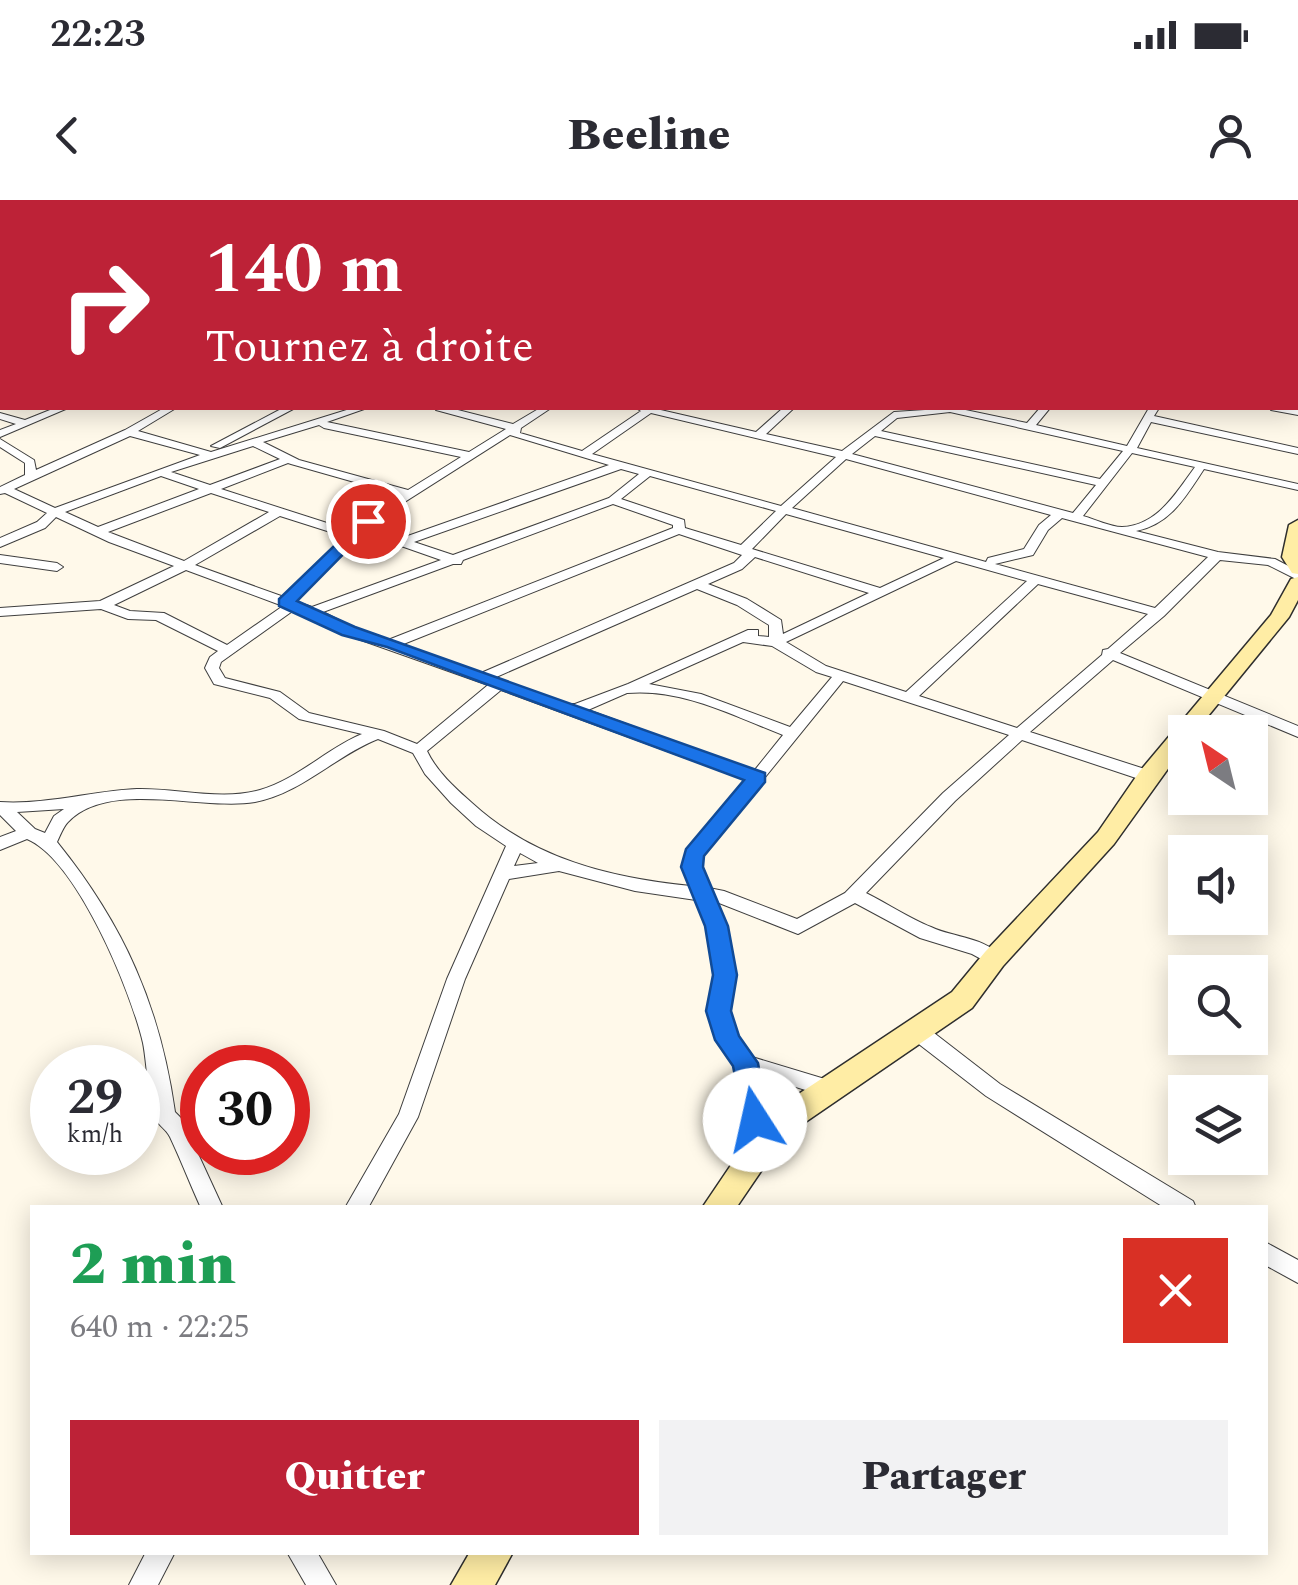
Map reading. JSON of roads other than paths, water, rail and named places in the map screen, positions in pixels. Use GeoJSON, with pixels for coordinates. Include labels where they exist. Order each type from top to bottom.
{"type":"FeatureCollection","features":[{"type":"Feature","properties":{"kind":"main road"},"geometry":{"type":"LineString","coordinates":[[720,1205],[760,1148],[793,1114],[962,1000],[994,958],[1106,838],[1148,776],[1280,617],[1298,576],[1291,558],[1298,524]]}},
{"type":"Feature","properties":{"kind":"main road"},"geometry":{"type":"LineString","coordinates":[[472,1585],[492,1555]]}},
{"type":"Feature","properties":{"kind":"street"},"geometry":{"type":"LineString","coordinates":[[0,434],[60,410]]}},
{"type":"Feature","properties":{"kind":"street"},"geometry":{"type":"LineString","coordinates":[[3,490],[130,432],[168,410]]}},
{"type":"Feature","properties":{"kind":"street"},"geometry":{"type":"LineString","coordinates":[[207,454],[286,410]]}},
{"type":"Feature","properties":{"kind":"street"},"geometry":{"type":"LineString","coordinates":[[0,543],[42,525],[54,512],[207,454],[310,427],[357,410]]}},
{"type":"Feature","properties":{"kind":"street"},"geometry":{"type":"LineString","coordinates":[[448,410],[516,428]]}},
{"type":"Feature","properties":{"kind":"street"},"geometry":{"type":"LineString","coordinates":[[543,410],[407,493],[358,533],[289,604],[212,668],[219,682],[275,695],[304,716],[379,734],[419,750],[426,766],[486,829],[556,866],[632,886],[718,895],[798,927],[855,894],[903,840],[1108,653],[1159,613],[1217,556]]}},
{"type":"Feature","properties":{"kind":"street"},"geometry":{"type":"LineString","coordinates":[[757,436],[787,410]]}},
{"type":"Feature","properties":{"kind":"street"},"geometry":{"type":"LineString","coordinates":[[484,676],[738,566],[782,510],[894,415],[946,410]]}},
{"type":"Feature","properties":{"kind":"street"},"geometry":{"type":"LineString","coordinates":[[961,410],[1298,486]]}},
{"type":"Feature","properties":{"kind":"street"},"geometry":{"type":"LineString","coordinates":[[1032,426],[1044,410]]}},
{"type":"Feature","properties":{"kind":"street"},"geometry":{"type":"LineString","coordinates":[[583,455],[649,411],[844,455],[1217,556],[1271,562],[1298,576]]}},
{"type":"Feature","properties":{"kind":"street"},"geometry":{"type":"LineString","coordinates":[[1076,517],[1130,448],[1151,413],[1298,450]]}},
{"type":"Feature","properties":{"kind":"street"},"geometry":{"type":"LineString","coordinates":[[0,416],[25,423]]}},
{"type":"Feature","properties":{"kind":"street"},"geometry":{"type":"LineString","coordinates":[[31,476],[26,445],[42,419]]}},
{"type":"Feature","properties":{"kind":"street"},"geometry":{"type":"LineString","coordinates":[[324,422],[468,458],[532,440]]}},
{"type":"Feature","properties":{"kind":"street"},"geometry":{"type":"LineString","coordinates":[[516,428],[514,434],[583,455],[1159,613]]}},
{"type":"Feature","properties":{"kind":"street"},"geometry":{"type":"LineString","coordinates":[[877,430],[1102,484]]}},
{"type":"Feature","properties":{"kind":"street"},"geometry":{"type":"LineString","coordinates":[[130,432],[207,454]]}},
{"type":"Feature","properties":{"kind":"street"},"geometry":{"type":"LineString","coordinates":[[226,441],[258,442],[289,459],[407,493]]}},
{"type":"Feature","properties":{"kind":"street"},"geometry":{"type":"LineString","coordinates":[[0,442],[26,445]]}},
{"type":"Feature","properties":{"kind":"street"},"geometry":{"type":"LineString","coordinates":[[42,525],[90,530],[289,459]]}},
{"type":"Feature","properties":{"kind":"street"},"geometry":{"type":"LineString","coordinates":[[404,542],[621,465]]}},
{"type":"Feature","properties":{"kind":"street"},"geometry":{"type":"LineString","coordinates":[[1112,528],[1145,528],[1164,519],[1201,466]]}},
{"type":"Feature","properties":{"kind":"street"},"geometry":{"type":"LineString","coordinates":[[312,612],[457,562],[613,500],[648,472]]}},
{"type":"Feature","properties":{"kind":"street"},"geometry":{"type":"LineString","coordinates":[[162,473],[279,511],[404,542],[457,562]]}},
{"type":"Feature","properties":{"kind":"street"},"geometry":{"type":"LineString","coordinates":[[3,490],[90,530],[312,612],[349,631],[393,643],[758,778]]}},
{"type":"Feature","properties":{"kind":"street"},"geometry":{"type":"LineString","coordinates":[[613,500],[680,524],[678,530]]}},
{"type":"Feature","properties":{"kind":"street"},"geometry":{"type":"LineString","coordinates":[[0,612],[104,605],[184,566],[279,511]]}},
{"type":"Feature","properties":{"kind":"street"},"geometry":{"type":"LineString","coordinates":[[982,563],[1028,552],[1043,528],[1061,513]]}},
{"type":"Feature","properties":{"kind":"street"},"geometry":{"type":"LineString","coordinates":[[393,643],[678,530],[746,554],[884,592]]}},
{"type":"Feature","properties":{"kind":"street"},"geometry":{"type":"LineString","coordinates":[[776,642],[954,557]]}},
{"type":"Feature","properties":{"kind":"street"},"geometry":{"type":"LineString","coordinates":[[0,559],[57,567]]}},
{"type":"Feature","properties":{"kind":"street"},"geometry":{"type":"LineString","coordinates":[[908,698],[1037,578]]}},
{"type":"Feature","properties":{"kind":"street"},"geometry":{"type":"LineString","coordinates":[[705,583],[776,623]]}},
{"type":"Feature","properties":{"kind":"street"},"geometry":{"type":"LineString","coordinates":[[104,605],[128,615],[159,616],[228,651]]}},
{"type":"Feature","properties":{"kind":"street"},"geometry":{"type":"LineString","coordinates":[[573,709],[776,623]]}},
{"type":"Feature","properties":{"kind":"street"},"geometry":{"type":"LineString","coordinates":[[776,623],[776,642]]}},
{"type":"Feature","properties":{"kind":"street"},"geometry":{"type":"LineString","coordinates":[[742,638],[776,642],[802,660],[840,676],[1025,732],[1148,776]]}},
{"type":"Feature","properties":{"kind":"street"},"geometry":{"type":"LineString","coordinates":[[1108,653],[1298,732]]}},
{"type":"Feature","properties":{"kind":"street"},"geometry":{"type":"LineString","coordinates":[[760,1148],[745,1063],[728,1040],[718,1011],[725,975],[716,926],[692,867],[694,854],[840,676]]}},
{"type":"Feature","properties":{"kind":"street"},"geometry":{"type":"LineString","coordinates":[[419,750],[500,683]]}},
{"type":"Feature","properties":{"kind":"street"},"geometry":{"type":"LineString","coordinates":[[630,687],[686,696],[750,717],[782,715],[800,727]]}},
{"type":"Feature","properties":{"kind":"street"},"geometry":{"type":"LineString","coordinates":[[1,807],[91,802],[146,792],[252,797],[280,788],[354,741],[379,734]]}},
{"type":"Feature","properties":{"kind":"street"},"geometry":{"type":"LineString","coordinates":[[48,842],[63,818],[91,802]]}},
{"type":"Feature","properties":{"kind":"street"},"geometry":{"type":"LineString","coordinates":[[1,807],[28,832],[48,842],[102,916],[135,975],[160,1071],[165,1116],[175,1125],[211,1205]]}},
{"type":"Feature","properties":{"kind":"street"},"geometry":{"type":"LineString","coordinates":[[0,844],[28,832]]}},
{"type":"Feature","properties":{"kind":"street"},"geometry":{"type":"LineString","coordinates":[[358,1205],[408,1117],[456,979],[514,847]]}},
{"type":"Feature","properties":{"kind":"street"},"geometry":{"type":"LineString","coordinates":[[501,874],[556,866]]}},
{"type":"Feature","properties":{"kind":"street"},"geometry":{"type":"LineString","coordinates":[[855,894],[926,933],[978,948],[994,958]]}},
{"type":"Feature","properties":{"kind":"street"},"geometry":{"type":"LineString","coordinates":[[918,1032],[993,1090],[1180,1205]]}},
{"type":"Feature","properties":{"kind":"street"},"geometry":{"type":"LineString","coordinates":[[745,1063],[831,1089]]}},
{"type":"Feature","properties":{"kind":"street"},"geometry":{"type":"LineString","coordinates":[[1268,1255],[1298,1272]]}},
{"type":"Feature","properties":{"kind":"street"},"geometry":{"type":"LineString","coordinates":[[143,1585],[160,1555]]}},
{"type":"Feature","properties":{"kind":"street"},"geometry":{"type":"LineString","coordinates":[[302,1555],[322,1585]]}}]}
